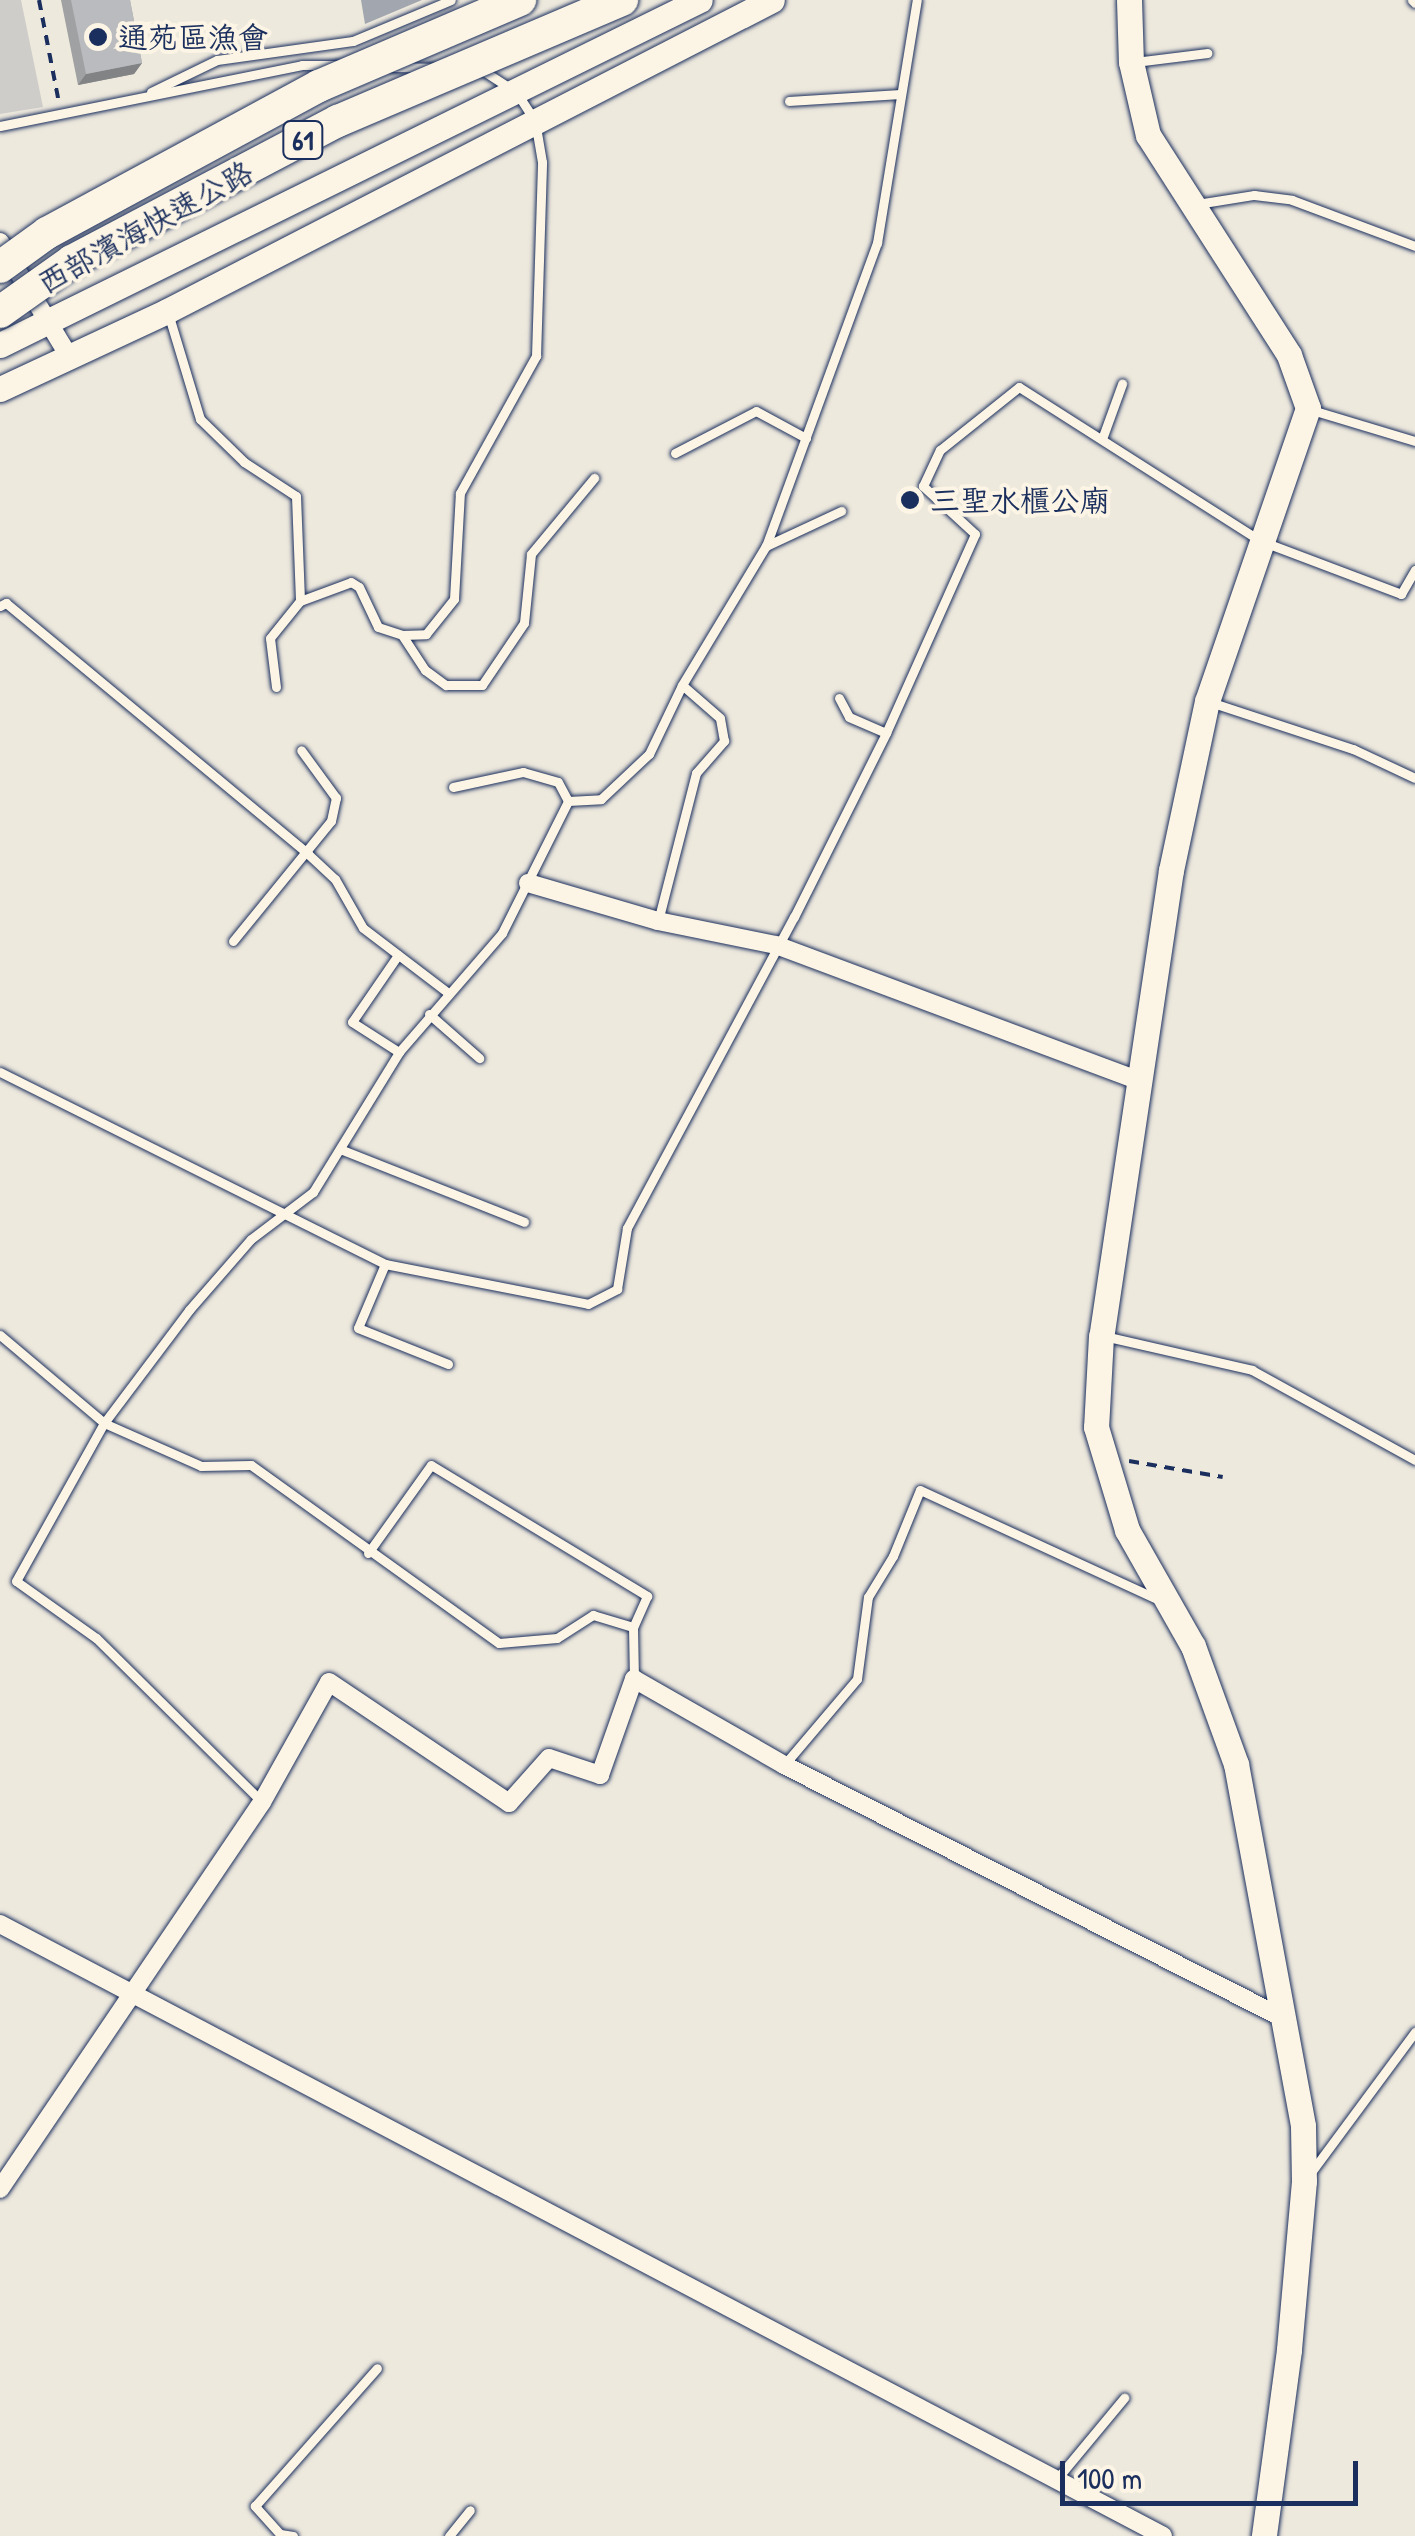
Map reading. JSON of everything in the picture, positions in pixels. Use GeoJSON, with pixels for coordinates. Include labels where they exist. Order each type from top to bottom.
{"type":"FeatureCollection","features":[{"type":"Feature","properties":{"kind":"highway","name":"西部濱海快速公路"},"geometry":{"type":"LineString","coordinates":[[0,267],[47,233],[319,86],[520,0]]}},
{"type":"Feature","properties":{"kind":"highway","name":"西部濱海快速公路"},"geometry":{"type":"LineString","coordinates":[[0,312],[72,261],[338,122],[622,0]]}},
{"type":"Feature","properties":{"kind":"street"},"geometry":{"type":"LineString","coordinates":[[0,345],[700,0]]}},
{"type":"Feature","properties":{"kind":"street"},"geometry":{"type":"LineString","coordinates":[[0,389],[167,311],[772,0]]}},
{"type":"Feature","properties":{"kind":"street"},"geometry":{"type":"LineString","coordinates":[[1129,0],[1131,62],[1148,135],[1289,355],[1308,408],[1207,701],[1171,870],[1101,1336],[1096,1427],[1127,1530],[1194,1646],[1236,1764],[1303,2126],[1304,2181],[1289,2350],[1264,2536]]}},
{"type":"Feature","properties":{"kind":"street"},"geometry":{"type":"LineString","coordinates":[[0,242],[70,358]]}},
{"type":"Feature","properties":{"kind":"street"},"geometry":{"type":"LineString","coordinates":[[528,883],[658,921],[776,945],[1140,1081]]}},
{"type":"Feature","properties":{"kind":"street"},"geometry":{"type":"LineString","coordinates":[[0,2190],[262,1802],[330,1682],[509,1802],[549,1758],[600,1775],[634,1679],[784,1765],[1281,2016]]}},
{"type":"Feature","properties":{"kind":"street"},"geometry":{"type":"LineString","coordinates":[[0,1924],[1163,2536]]}},
{"type":"Feature","properties":{"kind":"lane"},"geometry":{"type":"LineString","coordinates":[[138,98],[217,60],[353,41],[452,0]]}},
{"type":"Feature","properties":{"kind":"lane"},"geometry":{"type":"LineString","coordinates":[[568,801],[601,799],[650,754],[682,685],[766,546],[878,243],[917,0]]}},
{"type":"Feature","properties":{"kind":"lane"},"geometry":{"type":"LineString","coordinates":[[1131,62],[1207,53]]}},
{"type":"Feature","properties":{"kind":"lane"},"geometry":{"type":"LineString","coordinates":[[0,126],[302,64],[480,68],[516,92],[535,121],[542,162],[536,356],[460,493],[454,599],[426,634],[402,636],[378,627],[360,586],[351,582],[300,600],[270,638],[276,687]]}},
{"type":"Feature","properties":{"kind":"lane"},"geometry":{"type":"LineString","coordinates":[[789,101],[900,94]]}},
{"type":"Feature","properties":{"kind":"lane"},"geometry":{"type":"LineString","coordinates":[[1194,204],[1254,194],[1292,200],[1415,246]]}},
{"type":"Feature","properties":{"kind":"lane"},"geometry":{"type":"LineString","coordinates":[[167,311],[200,420],[244,462],[296,496],[300,600]]}},
{"type":"Feature","properties":{"kind":"lane"},"geometry":{"type":"LineString","coordinates":[[1102,440],[1122,384]]}},
{"type":"Feature","properties":{"kind":"lane"},"geometry":{"type":"LineString","coordinates":[[0,1072],[281,1216],[385,1264],[588,1304],[617,1289],[627,1228],[886,733],[975,534],[924,486],[940,450],[1019,387],[1261,541],[1400,594],[1415,570]]}},
{"type":"Feature","properties":{"kind":"lane"},"geometry":{"type":"LineString","coordinates":[[1308,408],[1415,441]]}},
{"type":"Feature","properties":{"kind":"lane"},"geometry":{"type":"LineString","coordinates":[[675,453],[756,411],[806,438]]}},
{"type":"Feature","properties":{"kind":"lane"},"geometry":{"type":"LineString","coordinates":[[402,636],[425,670],[446,685],[482,685],[524,623],[531,554],[594,478]]}},
{"type":"Feature","properties":{"kind":"lane"},"geometry":{"type":"LineString","coordinates":[[766,546],[841,511]]}},
{"type":"Feature","properties":{"kind":"lane"},"geometry":{"type":"LineString","coordinates":[[0,606],[6,603],[308,854],[334,879],[363,928],[446,992]]}},
{"type":"Feature","properties":{"kind":"lane"},"geometry":{"type":"LineString","coordinates":[[658,921],[696,773],[724,741],[720,718],[682,685]]}},
{"type":"Feature","properties":{"kind":"lane"},"geometry":{"type":"LineString","coordinates":[[839,698],[848,717],[886,733]]}},
{"type":"Feature","properties":{"kind":"lane"},"geometry":{"type":"LineString","coordinates":[[1207,701],[1353,749],[1415,778]]}},
{"type":"Feature","properties":{"kind":"lane"},"geometry":{"type":"LineString","coordinates":[[233,941],[308,854],[331,821],[336,798],[302,750]]}},
{"type":"Feature","properties":{"kind":"lane"},"geometry":{"type":"LineString","coordinates":[[453,788],[523,772],[558,782],[568,801]]}},
{"type":"Feature","properties":{"kind":"lane"},"geometry":{"type":"LineString","coordinates":[[262,1802],[96,1638],[16,1581],[104,1423],[190,1310],[251,1239],[313,1192],[399,1052],[446,992],[502,933],[568,801]]}},
{"type":"Feature","properties":{"kind":"lane"},"geometry":{"type":"LineString","coordinates":[[398,955],[352,1022],[399,1052]]}},
{"type":"Feature","properties":{"kind":"lane"},"geometry":{"type":"LineString","coordinates":[[429,1014],[479,1058]]}},
{"type":"Feature","properties":{"kind":"lane"},"geometry":{"type":"LineString","coordinates":[[340,1150],[524,1222]]}},
{"type":"Feature","properties":{"kind":"lane"},"geometry":{"type":"LineString","coordinates":[[385,1264],[358,1328],[448,1364]]}},
{"type":"Feature","properties":{"kind":"lane"},"geometry":{"type":"LineString","coordinates":[[0,1335],[104,1423],[201,1466],[251,1465],[368,1553],[500,1643],[557,1638],[593,1614],[634,1627]]}},
{"type":"Feature","properties":{"kind":"lane"},"geometry":{"type":"LineString","coordinates":[[1101,1336],[1252,1370],[1415,1460]]}},
{"type":"Feature","properties":{"kind":"lane"},"geometry":{"type":"LineString","coordinates":[[368,1553],[431,1465],[647,1596],[634,1627],[634,1679]]}},
{"type":"Feature","properties":{"kind":"lane"},"geometry":{"type":"LineString","coordinates":[[784,1765],[857,1679],[868,1597],[893,1556],[920,1490],[1170,1606]]}},
{"type":"Feature","properties":{"kind":"lane"},"geometry":{"type":"LineString","coordinates":[[1304,2181],[1415,2032]]}},
{"type":"Feature","properties":{"kind":"lane"},"geometry":{"type":"LineString","coordinates":[[293,2536],[280,2535],[254,2506],[377,2368]]}},
{"type":"Feature","properties":{"kind":"lane"},"geometry":{"type":"LineString","coordinates":[[1056,2480],[1124,2398]]}},
{"type":"Feature","properties":{"kind":"lane"},"geometry":{"type":"LineString","coordinates":[[449,2536],[470,2510]]}},
{"type":"Feature","properties":{"kind":"path"},"geometry":{"type":"LineString","coordinates":[[39,0],[61,114]]}},
{"type":"Feature","properties":{"kind":"path"},"geometry":{"type":"LineString","coordinates":[[1105,1455],[1223,1477]]}},
{"type":"Feature","properties":{"kind":"shaded area"},"geometry":{"type":"Polygon","coordinates":[[[0,0],[21,0],[43,107],[0,114],[0,0]]]}},
{"type":"Feature","properties":{"kind":"shaded area"},"geometry":{"type":"Polygon","coordinates":[[[361,0],[422,0],[365,24],[361,0]]]}},
{"type":"Feature","properties":{"kind":"building","name":"通苑區漁會"},"geometry":{"type":"Polygon","coordinates":[[[71,0],[130,0],[142,63],[86,74],[71,0]]]}},
{"type":"Feature","properties":{"kind":"place","name":"通苑區漁會"},"geometry":{"type":"Point","coordinates":[98,37]}},
{"type":"Feature","properties":{"kind":"place","name":"三聖水櫃公廟"},"geometry":{"type":"Point","coordinates":[910,500]}}]}
